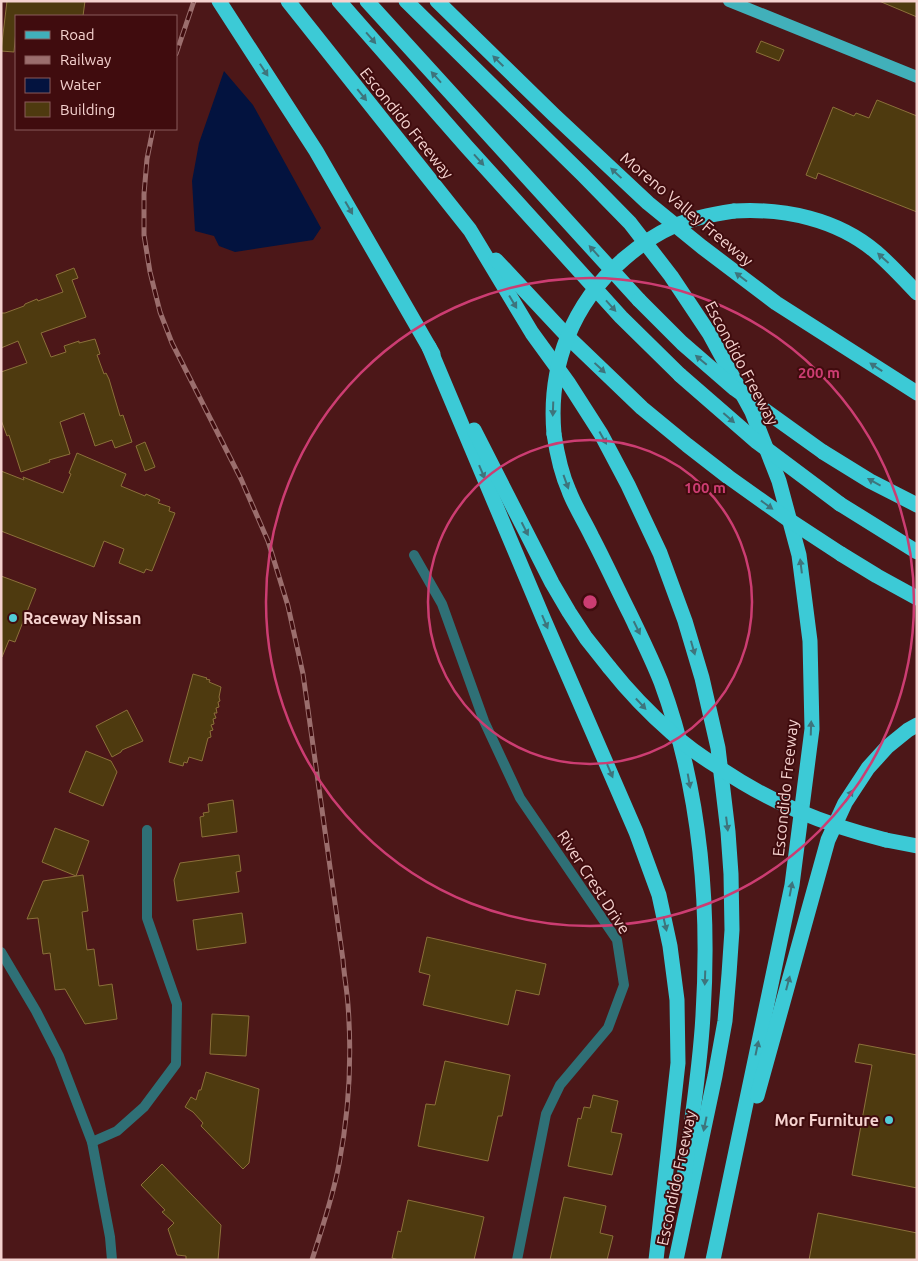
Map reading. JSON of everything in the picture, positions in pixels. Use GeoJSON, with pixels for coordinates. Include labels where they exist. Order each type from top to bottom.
{"type":"FeatureCollection","features":[{"type":"Feature","properties":{"kind":"highway"},"geometry":{"type":"LineString","coordinates":[[219,1],[316,152],[429,347],[478,436],[552,583],[586,638],[609,667],[648,711],[674,735],[731,776],[769,798],[795,810],[838,826],[886,840],[917,846]]}},
{"type":"Feature","properties":{"kind":"highway","name":"Escondido Freeway"},"geometry":{"type":"LineString","coordinates":[[288,1],[470,230],[532,333],[569,384],[601,434],[628,485],[660,552],[685,621],[702,678],[718,748],[728,832],[732,930],[725,1021],[716,1076],[675,1260]]}},
{"type":"Feature","properties":{"kind":"highway"},"geometry":{"type":"LineString","coordinates":[[339,1],[621,318],[680,375],[757,442],[840,504],[917,552]]}},
{"type":"Feature","properties":{"kind":"highway"},"geometry":{"type":"LineString","coordinates":[[367,1],[639,300],[682,344],[735,389],[823,452],[870,481],[917,505]]}},
{"type":"Feature","properties":{"kind":"highway","name":"Escondido Freeway"},"geometry":{"type":"LineString","coordinates":[[406,1],[617,209],[671,276],[709,333],[752,412],[779,481],[799,555],[810,641],[812,730],[792,885],[714,1255]]}},
{"type":"Feature","properties":{"kind":"highway","name":"Moreno Valley Freeway"},"geometry":{"type":"LineString","coordinates":[[437,1],[554,116],[648,204],[776,303],[917,393]]}},
{"type":"Feature","properties":{"kind":"highway"},"geometry":{"type":"LineString","coordinates":[[675,1260],[704,1007],[706,959],[703,873],[696,820],[686,769],[661,682],[638,631],[569,493],[559,460],[554,434],[553,415],[559,363],[579,313],[594,290],[615,267],[642,244],[656,235],[690,220],[714,214],[753,210],[780,211],[811,218],[833,226],[856,238],[874,251],[894,268],[917,293]]}},
{"type":"Feature","properties":{"kind":"highway"},"geometry":{"type":"LineString","coordinates":[[470,230],[516,283],[569,338],[642,408],[687,445],[786,518],[877,576],[917,598]]}},
{"type":"Feature","properties":{"kind":"highway"},"geometry":{"type":"LineString","coordinates":[[429,347],[636,832],[659,895],[670,946],[677,1000],[678,1063],[656,1260]]}},
{"type":"Feature","properties":{"kind":"highway"},"geometry":{"type":"LineString","coordinates":[[714,1255],[828,840],[845,803],[868,768],[887,747],[917,725]]}},
{"type":"Feature","properties":{"kind":"main road"},"geometry":{"type":"LineString","coordinates":[[729,1],[917,77]]}},
{"type":"Feature","properties":{"kind":"street","name":"River Crest Drive"},"geometry":{"type":"LineString","coordinates":[[414,555],[442,604],[484,721],[520,798],[617,940],[624,985],[608,1028],[560,1085],[546,1114],[518,1260]]}},
{"type":"Feature","properties":{"kind":"street"},"geometry":{"type":"LineString","coordinates":[[92,1142],[117,1131],[144,1107],[176,1064],[176,1004],[147,918],[147,830]]}},
{"type":"Feature","properties":{"kind":"street"},"geometry":{"type":"LineString","coordinates":[[1,952],[36,1011],[59,1056],[92,1142],[110,1237],[112,1260]]}},
{"type":"Feature","properties":{"kind":"water"},"geometry":{"type":"Polygon","coordinates":[[[224,71],[253,105],[321,228],[313,240],[235,252],[219,246],[214,236],[195,231],[192,181],[199,143],[224,71]]]}},
{"type":"Feature","properties":{"kind":"building"},"geometry":{"type":"Polygon","coordinates":[[[7,1],[85,1],[83,15],[15,15],[14,52],[1,51],[7,1]]]}},
{"type":"Feature","properties":{"kind":"building"},"geometry":{"type":"Polygon","coordinates":[[[879,1],[917,1],[917,17],[879,1]]]}},
{"type":"Feature","properties":{"kind":"building"},"geometry":{"type":"Polygon","coordinates":[[[761,41],[784,50],[779,61],[756,52],[761,41]]]}},
{"type":"Feature","properties":{"kind":"building"},"geometry":{"type":"Polygon","coordinates":[[[877,100],[917,116],[917,212],[818,173],[816,179],[806,175],[833,107],[854,116],[856,113],[869,118],[877,100]]]}},
{"type":"Feature","properties":{"kind":"building"},"geometry":{"type":"Polygon","coordinates":[[[74,268],[78,278],[72,280],[86,317],[41,333],[51,357],[66,352],[64,346],[79,341],[79,343],[95,339],[100,354],[97,355],[104,374],[106,373],[109,379],[120,416],[123,415],[132,442],[115,448],[112,440],[95,446],[84,413],[60,422],[70,454],[49,460],[50,462],[21,472],[9,435],[7,436],[1,420],[1,372],[27,363],[18,341],[1,348],[1,313],[24,306],[37,299],[38,301],[63,292],[56,275],[74,268]]]}},
{"type":"Feature","properties":{"kind":"building"},"geometry":{"type":"Polygon","coordinates":[[[145,442],[155,467],[145,471],[136,446],[145,442]]]}},
{"type":"Feature","properties":{"kind":"building"},"geometry":{"type":"Polygon","coordinates":[[[77,453],[126,474],[121,486],[160,500],[158,503],[170,507],[169,511],[175,513],[152,571],[146,569],[144,573],[119,563],[124,549],[104,541],[94,567],[1,531],[1,471],[24,480],[23,477],[63,493],[77,453]]]}},
{"type":"Feature","properties":{"kind":"building","name":"Raceway Nissan"},"geometry":{"type":"Polygon","coordinates":[[[1,576],[36,589],[15,642],[9,640],[2,657],[1,576]]]}},
{"type":"Feature","properties":{"kind":"building"},"geometry":{"type":"Polygon","coordinates":[[[193,674],[207,678],[210,680],[209,682],[221,687],[220,701],[218,702],[219,707],[216,708],[217,713],[214,713],[216,718],[213,719],[214,724],[211,725],[213,730],[210,731],[211,737],[208,738],[202,761],[189,757],[187,763],[184,762],[183,766],[169,762],[193,674]]]}},
{"type":"Feature","properties":{"kind":"building"},"geometry":{"type":"Polygon","coordinates":[[[127,710],[143,741],[122,750],[112,757],[96,726],[127,710]]]}},
{"type":"Feature","properties":{"kind":"building"},"geometry":{"type":"Polygon","coordinates":[[[86,751],[111,761],[117,772],[103,806],[69,792],[86,751]]]}},
{"type":"Feature","properties":{"kind":"building"},"geometry":{"type":"Polygon","coordinates":[[[233,800],[237,832],[202,837],[200,817],[204,816],[203,813],[209,812],[208,804],[233,800]]]}},
{"type":"Feature","properties":{"kind":"building"},"geometry":{"type":"Polygon","coordinates":[[[55,828],[89,841],[76,876],[42,862],[55,828]]]}},
{"type":"Feature","properties":{"kind":"building"},"geometry":{"type":"Polygon","coordinates":[[[239,855],[241,871],[236,872],[239,892],[177,901],[174,880],[180,863],[239,855]]]}},
{"type":"Feature","properties":{"kind":"building"},"geometry":{"type":"Polygon","coordinates":[[[83,875],[88,911],[82,912],[87,950],[94,949],[99,986],[112,984],[117,1019],[85,1024],[65,989],[55,990],[50,953],[43,954],[38,918],[27,919],[43,881],[83,875]]]}},
{"type":"Feature","properties":{"kind":"building"},"geometry":{"type":"Polygon","coordinates":[[[242,913],[246,943],[197,950],[193,920],[242,913]]]}},
{"type":"Feature","properties":{"kind":"building"},"geometry":{"type":"Polygon","coordinates":[[[427,937],[546,964],[539,995],[516,990],[508,1025],[423,1005],[430,975],[419,972],[427,937]]]}},
{"type":"Feature","properties":{"kind":"building"},"geometry":{"type":"Polygon","coordinates":[[[212,1014],[249,1016],[246,1056],[210,1054],[212,1014]]]}},
{"type":"Feature","properties":{"kind":"building","name":"Mor Furniture"},"geometry":{"type":"Polygon","coordinates":[[[859,1044],[917,1055],[917,1188],[852,1175],[872,1065],[855,1062],[859,1044]]]}},
{"type":"Feature","properties":{"kind":"building"},"geometry":{"type":"Polygon","coordinates":[[[445,1061],[510,1075],[502,1116],[498,1116],[488,1161],[418,1146],[426,1104],[435,1105],[445,1061]]]}},
{"type":"Feature","properties":{"kind":"building"},"geometry":{"type":"Polygon","coordinates":[[[206,1072],[259,1089],[249,1163],[243,1169],[201,1126],[203,1123],[193,1112],[185,1107],[191,1097],[196,1100],[206,1072]]]}},
{"type":"Feature","properties":{"kind":"building"},"geometry":{"type":"Polygon","coordinates":[[[593,1095],[618,1101],[611,1132],[622,1134],[612,1175],[568,1166],[578,1118],[581,1119],[584,1107],[590,1108],[593,1095]]]}},
{"type":"Feature","properties":{"kind":"building"},"geometry":{"type":"Polygon","coordinates":[[[162,1164],[221,1225],[218,1260],[186,1260],[186,1256],[177,1255],[168,1229],[174,1223],[162,1212],[165,1210],[141,1185],[162,1164]]]}},
{"type":"Feature","properties":{"kind":"building"},"geometry":{"type":"Polygon","coordinates":[[[564,1197],[606,1206],[600,1233],[613,1236],[607,1260],[550,1260],[564,1197]]]}},
{"type":"Feature","properties":{"kind":"building"},"geometry":{"type":"Polygon","coordinates":[[[408,1200],[484,1217],[474,1260],[399,1260],[392,1258],[398,1231],[401,1232],[408,1200]]]}},
{"type":"Feature","properties":{"kind":"building"},"geometry":{"type":"Polygon","coordinates":[[[818,1213],[917,1233],[917,1260],[809,1260],[818,1213]]]}},
{"type":"Feature","properties":{"kind":"railway"},"geometry":{"type":"LineString","coordinates":[[178,48],[194,1]]}},
{"type":"Feature","properties":{"kind":"railway"},"geometry":{"type":"LineString","coordinates":[[153,130],[147,159],[144,194],[144,235],[150,272],[160,312],[172,343],[241,479],[268,541],[288,606],[303,674],[343,960],[350,1045],[349,1085],[337,1176],[312,1260]]}},
{"type":"Feature","properties":{"kind":"place","name":"Raceway Nissan"},"geometry":{"type":"Point","coordinates":[13,618]}},
{"type":"Feature","properties":{"kind":"place","name":"Mor Furniture"},"geometry":{"type":"Point","coordinates":[889,1120]}}]}
